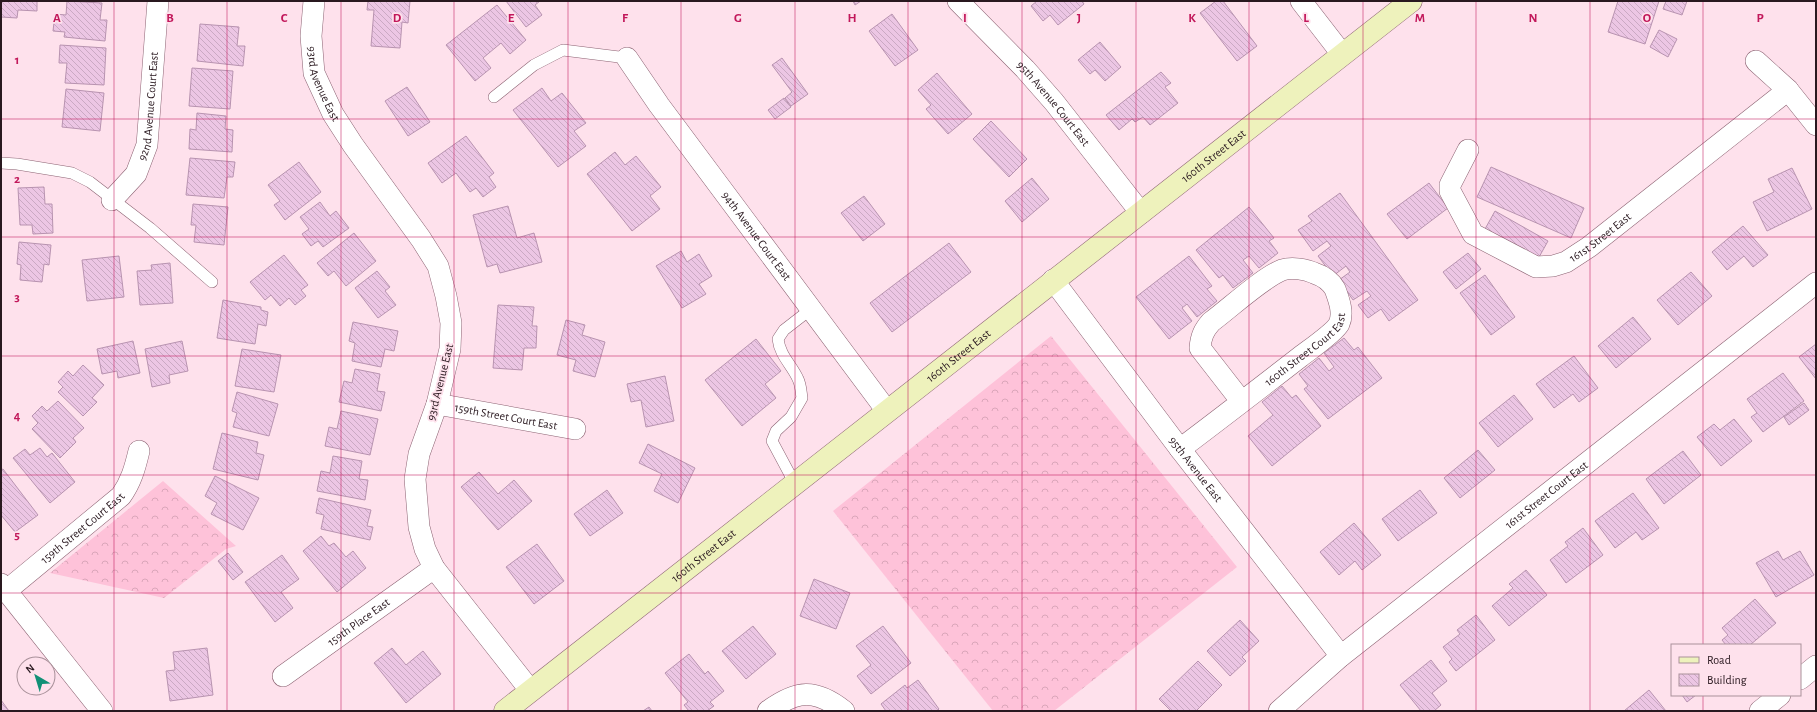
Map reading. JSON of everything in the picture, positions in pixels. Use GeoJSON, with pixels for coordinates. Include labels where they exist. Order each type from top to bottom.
{"type":"FeatureCollection","features":[{"type":"Feature","properties":{"kind":"main road","name":"160th Street East"},"geometry":{"type":"LineString","coordinates":[[505,711],[888,412],[1053,280],[1141,213],[1411,1]]}},
{"type":"Feature","properties":{"kind":"street","name":"92nd Avenue Court East"},"geometry":{"type":"LineString","coordinates":[[112,200],[136,174],[143,160],[147,145],[158,1]]}},
{"type":"Feature","properties":{"kind":"street","name":"93rd Avenue East"},"geometry":{"type":"LineString","coordinates":[[314,1],[311,36],[314,73],[330,107],[353,145],[421,239],[438,266],[451,323],[450,349],[437,404],[419,454],[415,479],[419,527],[434,568],[530,690]]}},
{"type":"Feature","properties":{"kind":"street","name":"95th Avenue Court East"},"geometry":{"type":"LineString","coordinates":[[958,1],[1025,69],[1054,102],[1141,213]]}},
{"type":"Feature","properties":{"kind":"street"},"geometry":{"type":"LineString","coordinates":[[1302,1],[1342,54]]}},
{"type":"Feature","properties":{"kind":"street","name":"94th Avenue Court East"},"geometry":{"type":"LineString","coordinates":[[627,58],[664,112],[888,412]]}},
{"type":"Feature","properties":{"kind":"street"},"geometry":{"type":"LineString","coordinates":[[1756,61],[1788,90],[1816,125]]}},
{"type":"Feature","properties":{"kind":"street","name":"161st Street East"},"geometry":{"type":"LineString","coordinates":[[1468,150],[1450,185],[1450,191],[1473,234],[1536,267],[1553,266],[1566,262],[1590,247],[1788,90]]}},
{"type":"Feature","properties":{"kind":"street","name":"160th Street Court East"},"geometry":{"type":"LineString","coordinates":[[1180,449],[1242,402],[1322,340],[1338,325],[1341,315],[1340,301],[1334,287],[1325,277],[1311,271],[1298,269],[1283,270],[1268,278],[1211,322],[1204,331],[1200,348],[1242,402]]}},
{"type":"Feature","properties":{"kind":"street","name":"95th Avenue East"},"geometry":{"type":"LineString","coordinates":[[1053,280],[1180,449],[1341,656]]}},
{"type":"Feature","properties":{"kind":"street","name":"161st Street Court East"},"geometry":{"type":"LineString","coordinates":[[1279,711],[1341,656],[1816,283]]}},
{"type":"Feature","properties":{"kind":"street","name":"159th Street Court East"},"geometry":{"type":"LineString","coordinates":[[437,404],[575,429]]}},
{"type":"Feature","properties":{"kind":"street","name":"159th Street Court East"},"geometry":{"type":"LineString","coordinates":[[3,588],[121,496],[128,486],[134,472],[139,451]]}},
{"type":"Feature","properties":{"kind":"street","name":"159th Place East"},"geometry":{"type":"LineString","coordinates":[[283,676],[434,568]]}},
{"type":"Feature","properties":{"kind":"street"},"geometry":{"type":"LineString","coordinates":[[3,588],[102,711]]}},
{"type":"Feature","properties":{"kind":"street"},"geometry":{"type":"LineString","coordinates":[[1801,678],[1816,666]]}},
{"type":"Feature","properties":{"kind":"street"},"geometry":{"type":"LineString","coordinates":[[776,705],[806,694],[816,695],[829,701],[844,711]]}},
{"type":"Feature","properties":{"kind":"street"},"geometry":{"type":"LineString","coordinates":[[1760,711],[1779,696]]}},
{"type":"Feature","properties":{"kind":"lane"},"geometry":{"type":"LineString","coordinates":[[494,97],[534,65],[563,50],[627,58]]}},
{"type":"Feature","properties":{"kind":"lane"},"geometry":{"type":"LineString","coordinates":[[1,163],[17,164],[72,173],[90,182],[150,228],[212,282]]}},
{"type":"Feature","properties":{"kind":"lane"},"geometry":{"type":"LineString","coordinates":[[795,484],[772,441],[776,431],[791,417],[802,398],[798,378],[783,356],[779,347],[778,339],[784,330],[811,309]]}},
{"type":"Feature","properties":{"kind":"green space"},"geometry":{"type":"Polygon","coordinates":[[[1051,336],[1237,567],[1054,711],[993,711],[833,511],[1051,336]]]}},
{"type":"Feature","properties":{"kind":"green space"},"geometry":{"type":"Polygon","coordinates":[[[163,481],[236,546],[226,549],[164,598],[50,573],[163,481]]]}},
{"type":"Feature","properties":{"kind":"building"},"geometry":{"type":"Polygon","coordinates":[[[1,1],[37,1],[37,11],[18,10],[17,18],[1,17],[1,1]]]}},
{"type":"Feature","properties":{"kind":"building"},"geometry":{"type":"Polygon","coordinates":[[[67,1],[102,3],[100,20],[107,20],[105,41],[64,37],[65,32],[53,31],[55,14],[66,15],[67,1]]]}},
{"type":"Feature","properties":{"kind":"building"},"geometry":{"type":"Polygon","coordinates":[[[368,1],[410,1],[408,23],[402,22],[400,48],[371,46],[374,10],[367,10],[368,1]]]}},
{"type":"Feature","properties":{"kind":"building"},"geometry":{"type":"Polygon","coordinates":[[[506,1],[540,1],[535,5],[542,15],[526,27],[506,1]]]}},
{"type":"Feature","properties":{"kind":"building"},"geometry":{"type":"Polygon","coordinates":[[[853,1],[861,1],[855,5],[853,1]]]}},
{"type":"Feature","properties":{"kind":"building"},"geometry":{"type":"Polygon","coordinates":[[[1037,1],[1082,1],[1084,4],[1058,25],[1050,15],[1043,21],[1031,6],[1037,1]]]}},
{"type":"Feature","properties":{"kind":"building"},"geometry":{"type":"Polygon","coordinates":[[[1216,1],[1223,1],[1257,46],[1237,61],[1200,13],[1216,1]]]}},
{"type":"Feature","properties":{"kind":"building"},"geometry":{"type":"Polygon","coordinates":[[[1618,1],[1659,1],[1645,44],[1608,32],[1618,1]]]}},
{"type":"Feature","properties":{"kind":"building"},"geometry":{"type":"Polygon","coordinates":[[[1666,1],[1687,1],[1682,15],[1663,9],[1666,1]]]}},
{"type":"Feature","properties":{"kind":"building"},"geometry":{"type":"Polygon","coordinates":[[[497,5],[526,40],[510,54],[501,43],[483,58],[491,68],[475,81],[446,45],[497,5]]]}},
{"type":"Feature","properties":{"kind":"building"},"geometry":{"type":"Polygon","coordinates":[[[892,14],[918,50],[895,66],[869,31],[892,14]]]}},
{"type":"Feature","properties":{"kind":"building"},"geometry":{"type":"Polygon","coordinates":[[[200,24],[239,27],[237,46],[245,46],[243,66],[197,61],[200,24]]]}},
{"type":"Feature","properties":{"kind":"building"},"geometry":{"type":"Polygon","coordinates":[[[1659,30],[1677,39],[1668,57],[1650,47],[1659,30]]]}},
{"type":"Feature","properties":{"kind":"building"},"geometry":{"type":"Polygon","coordinates":[[[1100,42],[1121,67],[1105,81],[1095,70],[1090,74],[1078,60],[1100,42]]]}},
{"type":"Feature","properties":{"kind":"building"},"geometry":{"type":"Polygon","coordinates":[[[60,45],[106,48],[104,85],[65,83],[67,63],[59,63],[60,45]]]}},
{"type":"Feature","properties":{"kind":"building"},"geometry":{"type":"Polygon","coordinates":[[[782,58],[808,94],[791,106],[785,98],[792,92],[772,65],[782,58]]]}},
{"type":"Feature","properties":{"kind":"building"},"geometry":{"type":"Polygon","coordinates":[[[192,68],[233,71],[230,109],[189,106],[192,68]]]}},
{"type":"Feature","properties":{"kind":"building"},"geometry":{"type":"Polygon","coordinates":[[[1161,72],[1171,83],[1165,87],[1178,103],[1150,125],[1143,117],[1135,122],[1132,119],[1119,130],[1106,115],[1161,72]]]}},
{"type":"Feature","properties":{"kind":"building"},"geometry":{"type":"Polygon","coordinates":[[[937,73],[972,114],[948,134],[926,109],[931,105],[918,90],[937,73]]]}},
{"type":"Feature","properties":{"kind":"building"},"geometry":{"type":"Polygon","coordinates":[[[407,87],[430,122],[408,136],[385,101],[407,87]]]}},
{"type":"Feature","properties":{"kind":"building"},"geometry":{"type":"Polygon","coordinates":[[[542,88],[551,101],[562,93],[586,123],[574,131],[586,146],[558,167],[513,110],[542,88]]]}},
{"type":"Feature","properties":{"kind":"building"},"geometry":{"type":"Polygon","coordinates":[[[66,89],[104,93],[100,131],[62,127],[66,89]]]}},
{"type":"Feature","properties":{"kind":"building"},"geometry":{"type":"Polygon","coordinates":[[[784,98],[791,107],[775,119],[768,110],[784,98]]]}},
{"type":"Feature","properties":{"kind":"building"},"geometry":{"type":"Polygon","coordinates":[[[197,113],[226,116],[225,129],[233,130],[232,152],[189,149],[190,129],[196,130],[197,113]]]}},
{"type":"Feature","properties":{"kind":"building"},"geometry":{"type":"Polygon","coordinates":[[[991,121],[1027,159],[1009,177],[973,139],[991,121]]]}},
{"type":"Feature","properties":{"kind":"building"},"geometry":{"type":"Polygon","coordinates":[[[466,136],[494,173],[489,177],[496,187],[483,197],[476,188],[470,192],[456,173],[442,183],[428,163],[466,136]]]}},
{"type":"Feature","properties":{"kind":"building"},"geometry":{"type":"Polygon","coordinates":[[[615,152],[625,165],[636,156],[661,187],[650,196],[660,209],[632,231],[587,174],[615,152]]]}},
{"type":"Feature","properties":{"kind":"building"},"geometry":{"type":"Polygon","coordinates":[[[190,158],[235,162],[233,177],[227,177],[224,198],[186,195],[190,158]]]}},
{"type":"Feature","properties":{"kind":"building"},"geometry":{"type":"Polygon","coordinates":[[[299,162],[321,192],[285,220],[274,205],[280,201],[268,185],[299,162]]]}},
{"type":"Feature","properties":{"kind":"building"},"geometry":{"type":"Polygon","coordinates":[[[1491,167],[1584,208],[1571,238],[1477,197],[1491,167]]]}},
{"type":"Feature","properties":{"kind":"building"},"geometry":{"type":"Polygon","coordinates":[[[1792,168],[1812,209],[1767,231],[1753,202],[1774,192],[1768,179],[1792,168]]]}},
{"type":"Feature","properties":{"kind":"building"},"geometry":{"type":"Polygon","coordinates":[[[1032,178],[1049,199],[1022,222],[1005,201],[1032,178]]]}},
{"type":"Feature","properties":{"kind":"building"},"geometry":{"type":"Polygon","coordinates":[[[1429,183],[1448,208],[1407,239],[1387,214],[1429,183]]]}},
{"type":"Feature","properties":{"kind":"building"},"geometry":{"type":"Polygon","coordinates":[[[44,187],[45,204],[52,204],[53,233],[33,234],[32,225],[20,225],[18,188],[44,187]]]}},
{"type":"Feature","properties":{"kind":"building"},"geometry":{"type":"Polygon","coordinates":[[[1340,193],[1418,300],[1389,321],[1381,309],[1368,318],[1358,305],[1371,296],[1367,291],[1353,300],[1339,280],[1350,272],[1346,266],[1333,276],[1318,256],[1331,246],[1327,241],[1313,251],[1298,230],[1312,221],[1308,216],[1340,193]]]}},
{"type":"Feature","properties":{"kind":"building"},"geometry":{"type":"Polygon","coordinates":[[[864,196],[885,224],[863,241],[841,213],[864,196]]]}},
{"type":"Feature","properties":{"kind":"building"},"geometry":{"type":"Polygon","coordinates":[[[320,202],[330,216],[336,211],[349,228],[323,247],[318,241],[311,246],[302,234],[309,229],[300,217],[320,202]]]}},
{"type":"Feature","properties":{"kind":"building"},"geometry":{"type":"Polygon","coordinates":[[[193,204],[228,207],[224,245],[194,242],[196,225],[191,225],[193,204]]]}},
{"type":"Feature","properties":{"kind":"building"},"geometry":{"type":"Polygon","coordinates":[[[508,206],[517,238],[534,233],[542,262],[500,273],[497,264],[487,267],[473,215],[508,206]]]}},
{"type":"Feature","properties":{"kind":"building"},"geometry":{"type":"Polygon","coordinates":[[[1249,207],[1274,238],[1269,241],[1278,253],[1259,268],[1249,256],[1243,260],[1253,273],[1233,288],[1223,275],[1219,278],[1196,250],[1249,207]]]}},
{"type":"Feature","properties":{"kind":"building"},"geometry":{"type":"Polygon","coordinates":[[[1495,211],[1548,241],[1538,259],[1485,229],[1495,211]]]}},
{"type":"Feature","properties":{"kind":"building"},"geometry":{"type":"Polygon","coordinates":[[[1743,226],[1768,255],[1753,267],[1744,256],[1727,270],[1712,252],[1743,226]]]}},
{"type":"Feature","properties":{"kind":"building"},"geometry":{"type":"Polygon","coordinates":[[[354,233],[376,261],[346,286],[334,271],[328,276],[317,263],[354,233]]]}},
{"type":"Feature","properties":{"kind":"building"},"geometry":{"type":"Polygon","coordinates":[[[19,242],[51,245],[49,265],[44,264],[42,282],[20,280],[21,265],[17,264],[19,242]]]}},
{"type":"Feature","properties":{"kind":"building"},"geometry":{"type":"Polygon","coordinates":[[[949,243],[971,272],[892,332],[870,303],[949,243]]]}},
{"type":"Feature","properties":{"kind":"building"},"geometry":{"type":"Polygon","coordinates":[[[681,251],[687,262],[699,254],[712,276],[699,284],[706,294],[682,308],[656,266],[681,251]]]}},
{"type":"Feature","properties":{"kind":"building"},"geometry":{"type":"Polygon","coordinates":[[[1468,253],[1481,269],[1456,289],[1443,272],[1468,253]]]}},
{"type":"Feature","properties":{"kind":"building"},"geometry":{"type":"Polygon","coordinates":[[[284,255],[308,285],[301,290],[306,296],[295,305],[289,298],[280,306],[271,295],[265,300],[250,282],[284,255]]]}},
{"type":"Feature","properties":{"kind":"building"},"geometry":{"type":"Polygon","coordinates":[[[119,256],[124,297],[87,301],[82,260],[119,256]]]}},
{"type":"Feature","properties":{"kind":"building"},"geometry":{"type":"Polygon","coordinates":[[[1189,256],[1212,286],[1207,289],[1217,301],[1197,317],[1187,304],[1182,308],[1192,321],[1169,339],[1136,297],[1189,256]]]}},
{"type":"Feature","properties":{"kind":"building"},"geometry":{"type":"Polygon","coordinates":[[[170,263],[173,303],[140,305],[137,271],[152,270],[151,265],[170,263]]]}},
{"type":"Feature","properties":{"kind":"building"},"geometry":{"type":"Polygon","coordinates":[[[377,271],[390,287],[385,291],[396,305],[378,318],[355,288],[377,271]]]}},
{"type":"Feature","properties":{"kind":"building"},"geometry":{"type":"Polygon","coordinates":[[[1691,272],[1712,296],[1678,325],[1657,300],[1691,272]]]}},
{"type":"Feature","properties":{"kind":"building"},"geometry":{"type":"Polygon","coordinates":[[[1485,275],[1515,317],[1491,335],[1460,293],[1485,275]]]}},
{"type":"Feature","properties":{"kind":"building"},"geometry":{"type":"Polygon","coordinates":[[[223,300],[261,307],[261,310],[268,312],[266,326],[258,324],[255,344],[217,338],[223,300]]]}},
{"type":"Feature","properties":{"kind":"building"},"geometry":{"type":"Polygon","coordinates":[[[498,305],[534,307],[532,326],[537,326],[536,348],[524,348],[522,370],[493,368],[498,305]]]}},
{"type":"Feature","properties":{"kind":"building"},"geometry":{"type":"Polygon","coordinates":[[[1633,317],[1651,339],[1616,368],[1598,346],[1633,317]]]}},
{"type":"Feature","properties":{"kind":"building"},"geometry":{"type":"Polygon","coordinates":[[[566,320],[585,325],[582,335],[605,342],[595,377],[573,371],[576,360],[557,355],[566,320]]]}},
{"type":"Feature","properties":{"kind":"building"},"geometry":{"type":"Polygon","coordinates":[[[353,322],[398,331],[394,351],[385,349],[381,367],[352,361],[355,343],[349,341],[353,322]]]}},
{"type":"Feature","properties":{"kind":"building"},"geometry":{"type":"Polygon","coordinates":[[[1344,338],[1354,350],[1358,347],[1382,378],[1328,419],[1304,389],[1308,386],[1299,374],[1319,358],[1329,371],[1334,367],[1324,353],[1344,338]]]}},
{"type":"Feature","properties":{"kind":"building"},"geometry":{"type":"Polygon","coordinates":[[[756,339],[781,371],[765,384],[776,398],[742,426],[705,380],[756,339]]]}},
{"type":"Feature","properties":{"kind":"building"},"geometry":{"type":"Polygon","coordinates":[[[133,341],[140,373],[118,378],[117,371],[102,374],[97,349],[133,341]]]}},
{"type":"Feature","properties":{"kind":"building"},"geometry":{"type":"Polygon","coordinates":[[[182,341],[188,371],[169,375],[170,383],[152,387],[145,349],[182,341]]]}},
{"type":"Feature","properties":{"kind":"building"},"geometry":{"type":"Polygon","coordinates":[[[1816,344],[1816,379],[1799,357],[1816,344]]]}},
{"type":"Feature","properties":{"kind":"building"},"geometry":{"type":"Polygon","coordinates":[[[242,349],[281,355],[274,392],[235,386],[242,349]]]}},
{"type":"Feature","properties":{"kind":"building"},"geometry":{"type":"Polygon","coordinates":[[[1574,356],[1598,388],[1579,402],[1573,394],[1554,408],[1536,384],[1574,356]]]}},
{"type":"Feature","properties":{"kind":"building"},"geometry":{"type":"Polygon","coordinates":[[[83,365],[104,385],[92,398],[97,402],[83,416],[58,392],[63,387],[58,382],[68,371],[73,376],[83,365]]]}},
{"type":"Feature","properties":{"kind":"building"},"geometry":{"type":"Polygon","coordinates":[[[355,369],[380,374],[377,391],[385,392],[381,411],[339,402],[344,381],[352,383],[355,369]]]}},
{"type":"Feature","properties":{"kind":"building"},"geometry":{"type":"Polygon","coordinates":[[[1783,373],[1804,401],[1763,432],[1751,417],[1757,413],[1747,399],[1783,373]]]}},
{"type":"Feature","properties":{"kind":"building"},"geometry":{"type":"Polygon","coordinates":[[[665,376],[674,421],[646,427],[641,400],[631,402],[627,384],[665,376]]]}},
{"type":"Feature","properties":{"kind":"building"},"geometry":{"type":"Polygon","coordinates":[[[1282,386],[1292,398],[1296,395],[1321,426],[1272,466],[1248,436],[1273,415],[1262,402],[1282,386]]]}},
{"type":"Feature","properties":{"kind":"building"},"geometry":{"type":"Polygon","coordinates":[[[237,392],[278,404],[269,436],[233,427],[237,413],[232,411],[237,392]]]}},
{"type":"Feature","properties":{"kind":"building"},"geometry":{"type":"Polygon","coordinates":[[[1514,395],[1533,419],[1498,447],[1479,423],[1514,395]]]}},
{"type":"Feature","properties":{"kind":"building"},"geometry":{"type":"Polygon","coordinates":[[[58,401],[84,428],[73,438],[76,442],[60,458],[32,429],[38,423],[32,416],[42,406],[47,411],[58,401]]]}},
{"type":"Feature","properties":{"kind":"building"},"geometry":{"type":"Polygon","coordinates":[[[1804,403],[1809,410],[1789,425],[1784,417],[1804,403]]]}},
{"type":"Feature","properties":{"kind":"building"},"geometry":{"type":"Polygon","coordinates":[[[341,411],[378,419],[370,455],[325,446],[329,427],[337,429],[341,411]]]}},
{"type":"Feature","properties":{"kind":"building"},"geometry":{"type":"Polygon","coordinates":[[[1734,419],[1752,441],[1721,466],[1697,437],[1714,424],[1720,430],[1734,419]]]}},
{"type":"Feature","properties":{"kind":"building"},"geometry":{"type":"Polygon","coordinates":[[[222,433],[258,442],[256,453],[264,455],[258,480],[213,469],[222,433]]]}},
{"type":"Feature","properties":{"kind":"building"},"geometry":{"type":"Polygon","coordinates":[[[648,444],[695,468],[678,503],[654,491],[662,474],[639,463],[648,444]]]}},
{"type":"Feature","properties":{"kind":"building"},"geometry":{"type":"Polygon","coordinates":[[[40,448],[47,457],[52,453],[75,482],[50,503],[13,458],[25,449],[30,455],[40,448]]]}},
{"type":"Feature","properties":{"kind":"building"},"geometry":{"type":"Polygon","coordinates":[[[1478,450],[1495,470],[1460,498],[1444,478],[1478,450]]]}},
{"type":"Feature","properties":{"kind":"building"},"geometry":{"type":"Polygon","coordinates":[[[1683,451],[1701,475],[1664,504],[1646,479],[1683,451]]]}},
{"type":"Feature","properties":{"kind":"building"},"geometry":{"type":"Polygon","coordinates":[[[333,456],[362,461],[359,479],[368,480],[365,500],[317,491],[321,471],[330,473],[333,456]]]}},
{"type":"Feature","properties":{"kind":"building"},"geometry":{"type":"Polygon","coordinates":[[[3,469],[38,515],[15,532],[1,515],[1,470],[3,469]]]}},
{"type":"Feature","properties":{"kind":"building"},"geometry":{"type":"Polygon","coordinates":[[[479,472],[498,494],[514,480],[532,501],[498,530],[461,487],[479,472]]]}},
{"type":"Feature","properties":{"kind":"building"},"geometry":{"type":"Polygon","coordinates":[[[215,476],[259,498],[243,530],[211,514],[217,503],[205,496],[215,476]]]}},
{"type":"Feature","properties":{"kind":"building"},"geometry":{"type":"Polygon","coordinates":[[[607,490],[623,513],[590,536],[574,514],[607,490]]]}},
{"type":"Feature","properties":{"kind":"building"},"geometry":{"type":"Polygon","coordinates":[[[1420,490],[1437,513],[1398,541],[1382,519],[1420,490]]]}},
{"type":"Feature","properties":{"kind":"building"},"geometry":{"type":"Polygon","coordinates":[[[1633,493],[1659,528],[1642,540],[1636,532],[1615,548],[1595,521],[1633,493]]]}},
{"type":"Feature","properties":{"kind":"building"},"geometry":{"type":"Polygon","coordinates":[[[319,498],[371,510],[367,526],[373,527],[370,540],[321,529],[324,515],[316,513],[319,498]]]}},
{"type":"Feature","properties":{"kind":"building"},"geometry":{"type":"Polygon","coordinates":[[[1354,523],[1381,555],[1362,570],[1355,561],[1339,575],[1320,552],[1354,523]]]}},
{"type":"Feature","properties":{"kind":"building"},"geometry":{"type":"Polygon","coordinates":[[[1583,528],[1603,555],[1566,583],[1550,560],[1568,546],[1565,542],[1583,528]]]}},
{"type":"Feature","properties":{"kind":"building"},"geometry":{"type":"Polygon","coordinates":[[[321,536],[329,546],[334,543],[346,557],[353,551],[366,568],[337,592],[303,551],[321,536]]]}},
{"type":"Feature","properties":{"kind":"building"},"geometry":{"type":"Polygon","coordinates":[[[537,544],[564,581],[534,604],[506,567],[537,544]]]}},
{"type":"Feature","properties":{"kind":"building"},"geometry":{"type":"Polygon","coordinates":[[[1778,551],[1783,560],[1800,551],[1814,575],[1776,597],[1756,563],[1778,551]]]}},
{"type":"Feature","properties":{"kind":"building"},"geometry":{"type":"Polygon","coordinates":[[[228,553],[243,572],[233,580],[218,561],[228,553]]]}},
{"type":"Feature","properties":{"kind":"building"},"geometry":{"type":"Polygon","coordinates":[[[282,555],[299,579],[281,592],[293,608],[275,622],[245,582],[282,555]]]}},
{"type":"Feature","properties":{"kind":"building"},"geometry":{"type":"Polygon","coordinates":[[[1526,570],[1547,595],[1509,626],[1492,606],[1513,588],[1509,584],[1526,570]]]}},
{"type":"Feature","properties":{"kind":"building"},"geometry":{"type":"Polygon","coordinates":[[[814,579],[850,593],[836,629],[800,616],[814,579]]]}},
{"type":"Feature","properties":{"kind":"building"},"geometry":{"type":"Polygon","coordinates":[[[1755,599],[1776,623],[1751,644],[1725,644],[1722,640],[1728,635],[1722,628],[1755,599]]]}},
{"type":"Feature","properties":{"kind":"building"},"geometry":{"type":"Polygon","coordinates":[[[1476,615],[1495,640],[1456,671],[1449,662],[1452,659],[1443,647],[1460,634],[1457,630],[1476,615]]]}},
{"type":"Feature","properties":{"kind":"building"},"geometry":{"type":"Polygon","coordinates":[[[1240,620],[1259,641],[1242,657],[1246,661],[1230,676],[1207,651],[1240,620]]]}},
{"type":"Feature","properties":{"kind":"building"},"geometry":{"type":"Polygon","coordinates":[[[753,626],[776,654],[746,679],[722,651],[753,626]]]}},
{"type":"Feature","properties":{"kind":"building"},"geometry":{"type":"Polygon","coordinates":[[[883,626],[911,663],[871,694],[857,676],[871,665],[856,646],[883,626]]]}},
{"type":"Feature","properties":{"kind":"building"},"geometry":{"type":"Polygon","coordinates":[[[207,648],[213,695],[170,701],[166,671],[175,670],[173,652],[207,648]]]}},
{"type":"Feature","properties":{"kind":"building"},"geometry":{"type":"Polygon","coordinates":[[[392,648],[406,665],[423,651],[441,674],[406,703],[374,663],[392,648]]]}},
{"type":"Feature","properties":{"kind":"building"},"geometry":{"type":"Polygon","coordinates":[[[689,654],[705,674],[708,671],[724,691],[710,702],[714,706],[707,711],[689,711],[684,705],[688,702],[665,673],[689,654]]]}},
{"type":"Feature","properties":{"kind":"building"},"geometry":{"type":"Polygon","coordinates":[[[1431,660],[1447,681],[1432,693],[1441,705],[1434,711],[1421,711],[1400,685],[1431,660]]]}},
{"type":"Feature","properties":{"kind":"building"},"geometry":{"type":"Polygon","coordinates":[[[1198,661],[1222,685],[1196,711],[1171,711],[1159,699],[1198,661]]]}},
{"type":"Feature","properties":{"kind":"building"},"geometry":{"type":"Polygon","coordinates":[[[918,680],[939,709],[937,711],[886,711],[881,704],[905,685],[907,688],[918,680]]]}},
{"type":"Feature","properties":{"kind":"building"},"geometry":{"type":"Polygon","coordinates":[[[1649,690],[1666,711],[1624,711],[1649,690]]]}},
{"type":"Feature","properties":{"kind":"building"},"geometry":{"type":"Polygon","coordinates":[[[1683,696],[1695,696],[1687,702],[1683,696]]]}},
{"type":"Feature","properties":{"kind":"building"},"geometry":{"type":"Polygon","coordinates":[[[1,700],[9,711],[1,711],[1,700]]]}},
{"type":"Feature","properties":{"kind":"building"},"geometry":{"type":"Polygon","coordinates":[[[649,707],[652,711],[643,711],[649,707]]]}}]}
